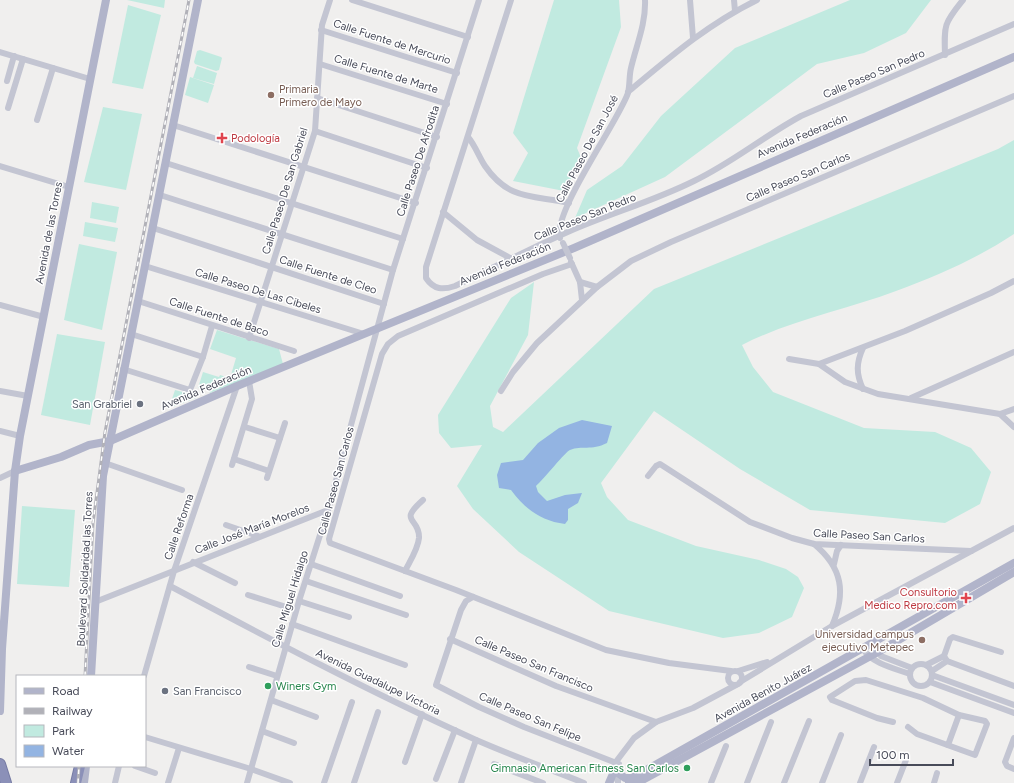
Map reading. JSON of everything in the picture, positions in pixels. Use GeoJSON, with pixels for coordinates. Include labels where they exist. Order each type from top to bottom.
{"type":"FeatureCollection","features":[{"type":"Feature","properties":{"kind":"highway"},"geometry":{"type":"LineString","coordinates":[[0,764],[6,783]]}},
{"type":"Feature","properties":{"kind":"highway"},"geometry":{"type":"LineString","coordinates":[[76,783],[80,767]]}},
{"type":"Feature","properties":{"kind":"main road","name":"Avenida de las Torres"},"geometry":{"type":"LineString","coordinates":[[15,471],[20,436],[106,0]]}},
{"type":"Feature","properties":{"kind":"main road"},"geometry":{"type":"LineString","coordinates":[[105,463],[198,0]]}},
{"type":"Feature","properties":{"kind":"main road","name":"Avenida Federación"},"geometry":{"type":"LineString","coordinates":[[15,471],[61,457],[89,445],[110,441],[237,386],[574,248],[1014,57]]}},
{"type":"Feature","properties":{"kind":"main road","name":"Boulevard Solidaridad las Torres"},"geometry":{"type":"LineString","coordinates":[[91,675],[105,463]]}},
{"type":"Feature","properties":{"kind":"main road"},"geometry":{"type":"LineString","coordinates":[[0,711],[2,639],[15,471]]}},
{"type":"Feature","properties":{"kind":"main road","name":"Avenida Benito Juárez"},"geometry":{"type":"LineString","coordinates":[[633,781],[1014,563]]}},
{"type":"Feature","properties":{"kind":"main road","name":"Avenida Benito Juárez"},"geometry":{"type":"LineString","coordinates":[[633,781],[878,652],[1014,572]]}},
{"type":"Feature","properties":{"kind":"main road"},"geometry":{"type":"LineString","coordinates":[[84,783],[86,767]]}},
{"type":"Feature","properties":{"kind":"main road"},"geometry":{"type":"LineString","coordinates":[[615,772],[633,781]]}},
{"type":"Feature","properties":{"kind":"street","name":"Calle Paseo De San Gabriel"},"geometry":{"type":"LineString","coordinates":[[249,338],[316,131],[321,30],[330,0]]}},
{"type":"Feature","properties":{"kind":"street"},"geometry":{"type":"LineString","coordinates":[[352,0],[468,37]]}},
{"type":"Feature","properties":{"kind":"street","name":"Calle Paseo San Pedro"},"geometry":{"type":"LineString","coordinates":[[511,0],[426,267],[426,278],[431,285],[437,289],[445,289],[559,236],[653,200],[695,181],[771,132],[801,116],[1014,24]]}},
{"type":"Feature","properties":{"kind":"street","name":"Calle Paseo De San José"},"geometry":{"type":"LineString","coordinates":[[559,236],[560,224],[569,203],[628,92],[631,69],[644,18],[645,0]]}},
{"type":"Feature","properties":{"kind":"street"},"geometry":{"type":"LineString","coordinates":[[690,0],[693,38]]}},
{"type":"Feature","properties":{"kind":"street"},"geometry":{"type":"LineString","coordinates":[[734,0],[735,11]]}},
{"type":"Feature","properties":{"kind":"street"},"geometry":{"type":"LineString","coordinates":[[628,92],[693,38],[735,11],[757,0]]}},
{"type":"Feature","properties":{"kind":"street"},"geometry":{"type":"LineString","coordinates":[[945,54],[945,25],[948,18],[963,0]]}},
{"type":"Feature","properties":{"kind":"street","name":"Calle Paseo De Afrodita"},"geometry":{"type":"LineString","coordinates":[[377,329],[393,270],[457,73],[477,1]]}},
{"type":"Feature","properties":{"kind":"street","name":"Calle Fuente de Mercurio"},"geometry":{"type":"LineString","coordinates":[[321,30],[457,73]]}},
{"type":"Feature","properties":{"kind":"street"},"geometry":{"type":"LineString","coordinates":[[0,52],[90,79]]}},
{"type":"Feature","properties":{"kind":"street"},"geometry":{"type":"LineString","coordinates":[[7,80],[14,56]]}},
{"type":"Feature","properties":{"kind":"street"},"geometry":{"type":"LineString","coordinates":[[8,108],[23,59]]}},
{"type":"Feature","properties":{"kind":"street","name":"Calle Fuente de Marte"},"geometry":{"type":"LineString","coordinates":[[320,64],[447,104]]}},
{"type":"Feature","properties":{"kind":"street"},"geometry":{"type":"LineString","coordinates":[[37,120],[53,68]]}},
{"type":"Feature","properties":{"kind":"street","name":"Calle Paseo San Carlos"},"geometry":{"type":"LineString","coordinates":[[501,391],[526,355],[582,300],[631,261],[671,242],[1014,96]]}},
{"type":"Feature","properties":{"kind":"street"},"geometry":{"type":"LineString","coordinates":[[317,98],[437,137]]}},
{"type":"Feature","properties":{"kind":"street"},"geometry":{"type":"LineString","coordinates":[[173,125],[416,203]]}},
{"type":"Feature","properties":{"kind":"street"},"geometry":{"type":"LineString","coordinates":[[316,131],[427,168]]}},
{"type":"Feature","properties":{"kind":"street"},"geometry":{"type":"LineString","coordinates":[[468,137],[484,165],[504,186],[528,197],[569,203]]}},
{"type":"Feature","properties":{"kind":"street"},"geometry":{"type":"LineString","coordinates":[[166,163],[293,202],[403,239]]}},
{"type":"Feature","properties":{"kind":"street"},"geometry":{"type":"LineString","coordinates":[[0,166],[69,187]]}},
{"type":"Feature","properties":{"kind":"street"},"geometry":{"type":"LineString","coordinates":[[160,194],[393,270]]}},
{"type":"Feature","properties":{"kind":"street"},"geometry":{"type":"LineString","coordinates":[[443,212],[477,240],[512,259]]}},
{"type":"Feature","properties":{"kind":"street","name":"Calle Fuente de Cleo"},"geometry":{"type":"LineString","coordinates":[[153,228],[384,304]]}},
{"type":"Feature","properties":{"kind":"street"},"geometry":{"type":"LineString","coordinates":[[559,236],[580,282],[582,300]]}},
{"type":"Feature","properties":{"kind":"street","name":"Calle Paseo San Carlos"},"geometry":{"type":"LineString","coordinates":[[571,261],[398,336],[385,349],[329,541],[334,546],[456,590],[606,650],[630,656],[709,670],[735,671]]}},
{"type":"Feature","properties":{"kind":"street","name":"Calle Paseo De Las Cibeles"},"geometry":{"type":"LineString","coordinates":[[145,266],[364,334]]}},
{"type":"Feature","properties":{"kind":"street"},"geometry":{"type":"LineString","coordinates":[[819,364],[863,348],[991,293],[1014,281]]}},
{"type":"Feature","properties":{"kind":"street"},"geometry":{"type":"LineString","coordinates":[[580,282],[597,287]]}},
{"type":"Feature","properties":{"kind":"street","name":"Calle Fuente de Baco"},"geometry":{"type":"LineString","coordinates":[[138,301],[249,338],[294,351]]}},
{"type":"Feature","properties":{"kind":"street"},"geometry":{"type":"LineString","coordinates":[[0,305],[44,317]]}},
{"type":"Feature","properties":{"kind":"street"},"geometry":{"type":"LineString","coordinates":[[123,369],[190,390],[203,357],[212,326]]}},
{"type":"Feature","properties":{"kind":"street","name":"Calle Miguel Hidalgo"},"geometry":{"type":"LineString","coordinates":[[247,783],[285,647],[328,510],[377,329]]}},
{"type":"Feature","properties":{"kind":"street"},"geometry":{"type":"LineString","coordinates":[[131,334],[203,357]]}},
{"type":"Feature","properties":{"kind":"street"},"geometry":{"type":"LineString","coordinates":[[863,348],[858,361],[857,373],[863,390]]}},
{"type":"Feature","properties":{"kind":"street"},"geometry":{"type":"LineString","coordinates":[[911,398],[1014,352]]}},
{"type":"Feature","properties":{"kind":"street"},"geometry":{"type":"LineString","coordinates":[[789,359],[819,364],[845,382],[863,390],[894,397],[911,398],[1000,414],[1014,409]]}},
{"type":"Feature","properties":{"kind":"street"},"geometry":{"type":"LineString","coordinates":[[248,382],[253,396],[233,462],[270,471]]}},
{"type":"Feature","properties":{"kind":"street","name":"Calle Reforma"},"geometry":{"type":"LineString","coordinates":[[144,675],[174,572],[237,386]]}},
{"type":"Feature","properties":{"kind":"street"},"geometry":{"type":"LineString","coordinates":[[0,391],[28,396]]}},
{"type":"Feature","properties":{"kind":"street"},"geometry":{"type":"LineString","coordinates":[[251,406],[259,408]]}},
{"type":"Feature","properties":{"kind":"street"},"geometry":{"type":"LineString","coordinates":[[1000,414],[1014,427]]}},
{"type":"Feature","properties":{"kind":"street"},"geometry":{"type":"LineString","coordinates":[[267,478],[285,423]]}},
{"type":"Feature","properties":{"kind":"street"},"geometry":{"type":"LineString","coordinates":[[244,427],[280,438]]}},
{"type":"Feature","properties":{"kind":"street"},"geometry":{"type":"LineString","coordinates":[[0,431],[20,436]]}},
{"type":"Feature","properties":{"kind":"street"},"geometry":{"type":"LineString","coordinates":[[105,463],[182,490]]}},
{"type":"Feature","properties":{"kind":"street","name":"Calle Paseo San Carlos"},"geometry":{"type":"LineString","coordinates":[[648,476],[656,466],[660,464],[750,522],[814,544],[971,551]]}},
{"type":"Feature","properties":{"kind":"street","name":"Avenida Federación"},"geometry":{"type":"LineString","coordinates":[[0,478],[15,471]]}},
{"type":"Feature","properties":{"kind":"street"},"geometry":{"type":"LineString","coordinates":[[405,571],[419,540],[419,533],[410,516],[411,511],[423,500]]}},
{"type":"Feature","properties":{"kind":"street","name":"Calle José María Morelos"},"geometry":{"type":"LineString","coordinates":[[95,602],[174,572],[193,562],[258,536],[328,510]]}},
{"type":"Feature","properties":{"kind":"street"},"geometry":{"type":"LineString","coordinates":[[1007,531],[1014,522]]}},
{"type":"Feature","properties":{"kind":"street"},"geometry":{"type":"LineString","coordinates":[[226,525],[258,536]]}},
{"type":"Feature","properties":{"kind":"street"},"geometry":{"type":"LineString","coordinates":[[618,783],[615,772],[634,738],[656,722],[693,708],[738,684],[774,660],[832,626],[1014,528]]}},
{"type":"Feature","properties":{"kind":"street"},"geometry":{"type":"LineString","coordinates":[[814,544],[834,564]]}},
{"type":"Feature","properties":{"kind":"street"},"geometry":{"type":"LineString","coordinates":[[832,626],[840,600],[838,578],[834,564],[837,551],[841,545]]}},
{"type":"Feature","properties":{"kind":"street"},"geometry":{"type":"LineString","coordinates":[[193,562],[235,583]]}},
{"type":"Feature","properties":{"kind":"street"},"geometry":{"type":"LineString","coordinates":[[311,564],[400,596]]}},
{"type":"Feature","properties":{"kind":"street"},"geometry":{"type":"LineString","coordinates":[[306,581],[406,615]]}},
{"type":"Feature","properties":{"kind":"street","name":"Avenida Guadalupe Victoria"},"geometry":{"type":"LineString","coordinates":[[170,586],[285,647],[476,740],[584,783]]}},
{"type":"Feature","properties":{"kind":"street"},"geometry":{"type":"LineString","coordinates":[[456,590],[460,600],[461,610]]}},
{"type":"Feature","properties":{"kind":"street"},"geometry":{"type":"LineString","coordinates":[[248,595],[296,610]]}},
{"type":"Feature","properties":{"kind":"street"},"geometry":{"type":"LineString","coordinates":[[450,639],[461,610],[466,601],[473,597]]}},
{"type":"Feature","properties":{"kind":"street"},"geometry":{"type":"LineString","coordinates":[[299,601],[349,617]]}},
{"type":"Feature","properties":{"kind":"street"},"geometry":{"type":"LineString","coordinates":[[292,624],[406,665]]}},
{"type":"Feature","properties":{"kind":"street"},"geometry":{"type":"LineString","coordinates":[[930,682],[932,673],[945,658],[950,639],[953,637],[1001,652]]}},
{"type":"Feature","properties":{"kind":"street","name":"Calle Paseo San Felipe"},"geometry":{"type":"LineString","coordinates":[[450,639],[436,685],[615,772]]}},
{"type":"Feature","properties":{"kind":"street","name":"Calle Paseo San Francisco"},"geometry":{"type":"LineString","coordinates":[[450,639],[556,686],[656,722]]}},
{"type":"Feature","properties":{"kind":"street"},"geometry":{"type":"LineString","coordinates":[[872,644],[883,657],[911,671]]}},
{"type":"Feature","properties":{"kind":"street"},"geometry":{"type":"LineString","coordinates":[[863,649],[868,657],[911,671]]}},
{"type":"Feature","properties":{"kind":"street"},"geometry":{"type":"LineString","coordinates":[[911,671],[919,664],[926,665],[945,658],[1014,686]]}},
{"type":"Feature","properties":{"kind":"street"},"geometry":{"type":"LineString","coordinates":[[712,698],[735,671],[774,660]]}},
{"type":"Feature","properties":{"kind":"street"},"geometry":{"type":"LineString","coordinates":[[926,665],[932,673],[1014,705]]}},
{"type":"Feature","properties":{"kind":"street"},"geometry":{"type":"LineString","coordinates":[[249,667],[277,676]]}},
{"type":"Feature","properties":{"kind":"street","name":"Calle Paseo San Carlos"},"geometry":{"type":"LineString","coordinates":[[709,670],[738,684]]}},
{"type":"Feature","properties":{"kind":"street"},"geometry":{"type":"LineString","coordinates":[[735,671],[741,675],[738,684]]}},
{"type":"Feature","properties":{"kind":"street"},"geometry":{"type":"LineString","coordinates":[[904,692],[912,682],[911,671]]}},
{"type":"Feature","properties":{"kind":"street"},"geometry":{"type":"LineString","coordinates":[[893,722],[877,718],[838,703],[830,697],[861,680],[923,698],[959,715],[985,721],[987,726],[975,755],[917,734],[908,727]]}},
{"type":"Feature","properties":{"kind":"street"},"geometry":{"type":"LineString","coordinates":[[912,682],[921,686],[930,682],[1014,713]]}},
{"type":"Feature","properties":{"kind":"street"},"geometry":{"type":"LineString","coordinates":[[921,686],[923,698]]}},
{"type":"Feature","properties":{"kind":"street"},"geometry":{"type":"LineString","coordinates":[[271,700],[316,717]]}},
{"type":"Feature","properties":{"kind":"street"},"geometry":{"type":"LineString","coordinates":[[324,783],[352,702]]}},
{"type":"Feature","properties":{"kind":"street"},"geometry":{"type":"LineString","coordinates":[[354,783],[378,712]]}},
{"type":"Feature","properties":{"kind":"street"},"geometry":{"type":"LineString","coordinates":[[405,762],[422,714]]}},
{"type":"Feature","properties":{"kind":"street"},"geometry":{"type":"LineString","coordinates":[[948,745],[959,715]]}},
{"type":"Feature","properties":{"kind":"street"},"geometry":{"type":"LineString","coordinates":[[784,783],[809,721]]}},
{"type":"Feature","properties":{"kind":"street"},"geometry":{"type":"LineString","coordinates":[[747,783],[771,722]]}},
{"type":"Feature","properties":{"kind":"street"},"geometry":{"type":"LineString","coordinates":[[436,779],[455,730]]}},
{"type":"Feature","properties":{"kind":"street"},"geometry":{"type":"LineString","coordinates":[[262,731],[294,743]]}},
{"type":"Feature","properties":{"kind":"street"},"geometry":{"type":"LineString","coordinates":[[822,783],[841,735]]}},
{"type":"Feature","properties":{"kind":"street"},"geometry":{"type":"LineString","coordinates":[[146,737],[251,769],[290,783]]}},
{"type":"Feature","properties":{"kind":"street"},"geometry":{"type":"LineString","coordinates":[[1014,738],[1005,762],[1006,766],[1014,769]]}},
{"type":"Feature","properties":{"kind":"street"},"geometry":{"type":"LineString","coordinates":[[461,783],[476,740]]}},
{"type":"Feature","properties":{"kind":"street"},"geometry":{"type":"LineString","coordinates":[[711,783],[726,746]]}},
{"type":"Feature","properties":{"kind":"street"},"geometry":{"type":"LineString","coordinates":[[860,783],[874,747]]}},
{"type":"Feature","properties":{"kind":"street"},"geometry":{"type":"LineString","coordinates":[[168,783],[179,748]]}},
{"type":"Feature","properties":{"kind":"street"},"geometry":{"type":"LineString","coordinates":[[897,783],[906,760]]}},
{"type":"Feature","properties":{"kind":"street"},"geometry":{"type":"LineString","coordinates":[[494,764],[543,783]]}},
{"type":"Feature","properties":{"kind":"street"},"geometry":{"type":"LineString","coordinates":[[115,783],[119,767]]}},
{"type":"Feature","properties":{"kind":"street"},"geometry":{"type":"LineString","coordinates":[[138,767],[155,773]]}},
{"type":"Feature","properties":{"kind":"street"},"geometry":{"type":"LineString","coordinates":[[934,783],[938,773]]}},
{"type":"Feature","properties":{"kind":"green space"},"geometry":{"type":"Polygon","coordinates":[[[127,0],[165,0],[164,8],[127,0]]]}},
{"type":"Feature","properties":{"kind":"green space"},"geometry":{"type":"Polygon","coordinates":[[[554,0],[619,0],[621,27],[577,148],[582,160],[564,191],[513,181],[528,153],[513,133],[554,0]]]}},
{"type":"Feature","properties":{"kind":"green space"},"geometry":{"type":"Polygon","coordinates":[[[850,0],[931,0],[906,33],[864,53],[817,64],[665,177],[575,218],[587,190],[622,166],[661,116],[735,48],[850,0]]]}},
{"type":"Feature","properties":{"kind":"green space"},"geometry":{"type":"Polygon","coordinates":[[[128,5],[161,15],[143,89],[112,83],[128,5]]]}},
{"type":"Feature","properties":{"kind":"green space"},"geometry":{"type":"Polygon","coordinates":[[[200,50],[222,58],[219,70],[216,71],[195,64],[194,62],[197,51],[200,50]]]}},
{"type":"Feature","properties":{"kind":"green space"},"geometry":{"type":"Polygon","coordinates":[[[197,66],[217,73],[214,84],[193,78],[197,66]]]}},
{"type":"Feature","properties":{"kind":"green space"},"geometry":{"type":"Polygon","coordinates":[[[190,77],[214,85],[208,103],[185,95],[190,77]]]}},
{"type":"Feature","properties":{"kind":"green space"},"geometry":{"type":"Polygon","coordinates":[[[103,107],[142,114],[126,190],[84,182],[103,107]]]}},
{"type":"Feature","properties":{"kind":"green space"},"geometry":{"type":"Polygon","coordinates":[[[1014,140],[1014,234],[972,259],[927,279],[877,298],[799,322],[761,336],[742,345],[753,367],[773,392],[864,428],[935,432],[971,448],[991,472],[980,504],[945,523],[810,510],[740,469],[654,411],[601,483],[607,497],[628,520],[696,546],[759,560],[786,569],[798,577],[804,588],[792,617],[759,633],[723,638],[609,611],[519,552],[473,509],[457,486],[482,445],[451,448],[439,433],[438,415],[511,298],[534,282],[528,335],[490,406],[493,427],[503,432],[654,289],[998,149],[1014,140]]]}},
{"type":"Feature","properties":{"kind":"green space"},"geometry":{"type":"Polygon","coordinates":[[[92,202],[119,207],[116,223],[90,218],[92,202]]]}},
{"type":"Feature","properties":{"kind":"green space"},"geometry":{"type":"Polygon","coordinates":[[[85,222],[118,228],[115,242],[83,236],[85,222]]]}},
{"type":"Feature","properties":{"kind":"green space"},"geometry":{"type":"Polygon","coordinates":[[[79,244],[117,252],[102,330],[64,320],[79,244]]]}},
{"type":"Feature","properties":{"kind":"green space"},"geometry":{"type":"Polygon","coordinates":[[[217,330],[279,349],[283,364],[210,393],[207,385],[198,388],[203,372],[219,377],[220,375],[230,378],[236,358],[210,349],[217,330]]]}},
{"type":"Feature","properties":{"kind":"green space"},"geometry":{"type":"Polygon","coordinates":[[[57,334],[105,342],[90,425],[41,415],[57,334]]]}},
{"type":"Feature","properties":{"kind":"green space"},"geometry":{"type":"Polygon","coordinates":[[[175,390],[194,395],[196,398],[169,408],[175,390]]]}},
{"type":"Feature","properties":{"kind":"green space"},"geometry":{"type":"Polygon","coordinates":[[[22,506],[75,510],[69,587],[17,584],[22,506]]]}},
{"type":"Feature","properties":{"kind":"water"},"geometry":{"type":"Polygon","coordinates":[[[582,420],[612,426],[607,443],[596,447],[570,450],[536,486],[538,492],[547,501],[565,495],[582,493],[578,503],[568,509],[568,520],[565,524],[541,517],[522,503],[511,490],[499,488],[497,475],[501,463],[523,460],[538,443],[559,428],[582,420]]]}},
{"type":"Feature","properties":{"kind":"railway"},"geometry":{"type":"LineString","coordinates":[[85,675],[93,523],[105,432],[189,0]]}},
{"type":"Feature","properties":{"kind":"railway"},"geometry":{"type":"LineString","coordinates":[[78,783],[79,767]]}},
{"type":"Feature","properties":{"kind":"place","name":"Primaria Primero de Mayo"},"geometry":{"type":"Point","coordinates":[271,95]}},
{"type":"Feature","properties":{"kind":"place","name":"Podología"},"geometry":{"type":"Point","coordinates":[222,138]}},
{"type":"Feature","properties":{"kind":"place","name":"San Grabriel"},"geometry":{"type":"Point","coordinates":[140,404]}},
{"type":"Feature","properties":{"kind":"place","name":"Consultorio Medico Repro.com"},"geometry":{"type":"Point","coordinates":[966,598]}},
{"type":"Feature","properties":{"kind":"place","name":"Universidad campus ejecutivo Metepec"},"geometry":{"type":"Point","coordinates":[922,640]}},
{"type":"Feature","properties":{"kind":"place","name":"Winers Gym"},"geometry":{"type":"Point","coordinates":[268,686]}},
{"type":"Feature","properties":{"kind":"place","name":"San Francisco"},"geometry":{"type":"Point","coordinates":[165,691]}},
{"type":"Feature","properties":{"kind":"place","name":"Gimnasio American Fitness San Carlos"},"geometry":{"type":"Point","coordinates":[687,768]}}]}
